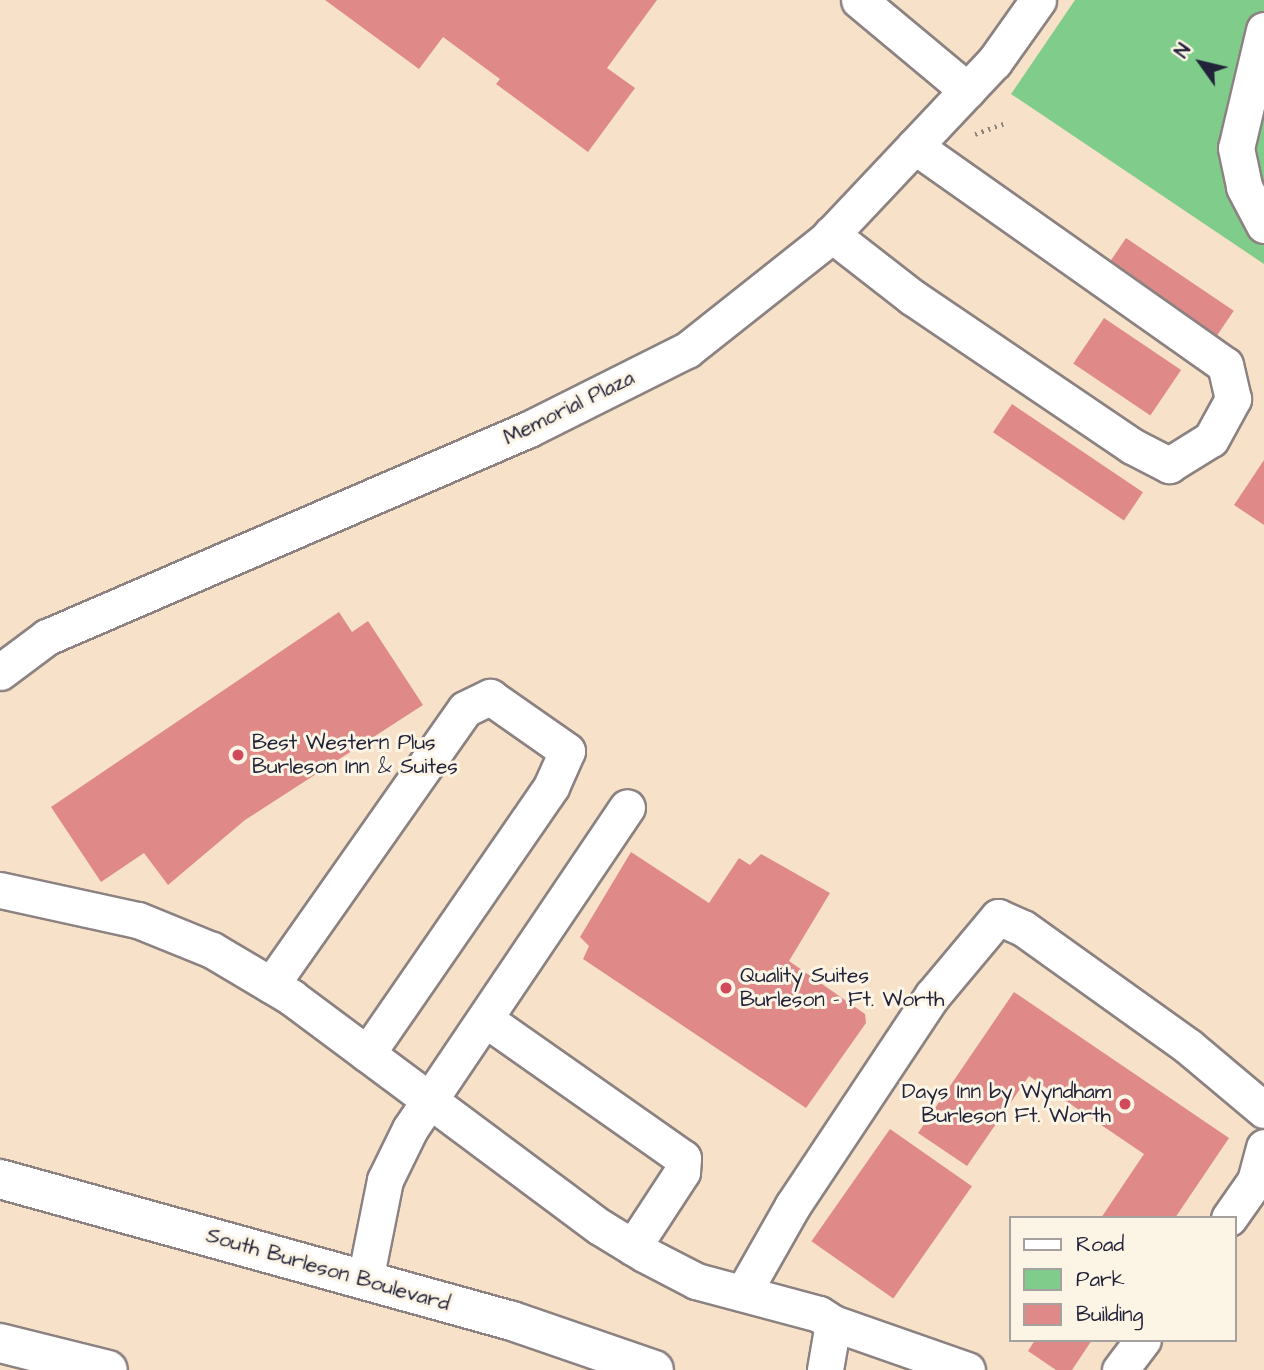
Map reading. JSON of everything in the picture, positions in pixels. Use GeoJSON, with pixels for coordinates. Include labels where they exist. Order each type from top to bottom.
{"type":"FeatureCollection","features":[{"type":"Feature","properties":{"kind":"main road","name":"South Burleson Boulevard"},"geometry":{"type":"LineString","coordinates":[[0,1179],[512,1321],[654,1370]]}},
{"type":"Feature","properties":{"kind":"main road"},"geometry":{"type":"LineString","coordinates":[[0,1343],[108,1370]]}},
{"type":"Feature","properties":{"kind":"street"},"geometry":{"type":"LineString","coordinates":[[859,0],[967,90]]}},
{"type":"Feature","properties":{"kind":"street","name":"Memorial Plaza"},"geometry":{"type":"LineString","coordinates":[[0,672],[47,637],[529,429],[687,350],[831,234],[995,62],[1038,0]]}},
{"type":"Feature","properties":{"kind":"street"},"geometry":{"type":"LineString","coordinates":[[1264,30],[1236,148],[1244,187],[1264,225]]}},
{"type":"Feature","properties":{"kind":"street"},"geometry":{"type":"LineString","coordinates":[[831,234],[912,297],[1132,446],[1169,465],[1211,439],[1233,399],[1225,365],[915,146]]}},
{"type":"Feature","properties":{"kind":"street"},"geometry":{"type":"LineString","coordinates":[[271,985],[465,709],[490,697],[567,751],[551,787],[367,1054]]}},
{"type":"Feature","properties":{"kind":"street"},"geometry":{"type":"LineString","coordinates":[[365,1280],[385,1180],[410,1129],[627,807]]}},
{"type":"Feature","properties":{"kind":"street"},"geometry":{"type":"LineString","coordinates":[[0,890],[138,920],[212,950],[271,985],[632,1247],[696,1281],[819,1314],[833,1324],[967,1370]]}},
{"type":"Feature","properties":{"kind":"street"},"geometry":{"type":"LineString","coordinates":[[743,1293],[793,1205],[933,996],[998,917],[1023,928],[1178,1039],[1264,1110]]}},
{"type":"Feature","properties":{"kind":"street"},"geometry":{"type":"LineString","coordinates":[[485,1019],[683,1158],[682,1172],[632,1247]]}},
{"type":"Feature","properties":{"kind":"street"},"geometry":{"type":"LineString","coordinates":[[1230,1216],[1255,1181],[1264,1147]]}},
{"type":"Feature","properties":{"kind":"street"},"geometry":{"type":"LineString","coordinates":[[825,1370],[833,1324]]}},
{"type":"Feature","properties":{"kind":"street"},"geometry":{"type":"LineString","coordinates":[[1120,1370],[1141,1342]]}},
{"type":"Feature","properties":{"kind":"green space"},"geometry":{"type":"Polygon","coordinates":[[[1075,0],[1264,0],[1264,264],[1011,94],[1075,0]]]}},
{"type":"Feature","properties":{"kind":"building"},"geometry":{"type":"Polygon","coordinates":[[[325,0],[657,0],[607,68],[635,88],[588,152],[496,84],[500,79],[443,37],[419,69],[325,0]]]}},
{"type":"Feature","properties":{"kind":"building"},"geometry":{"type":"Polygon","coordinates":[[[1126,238],[1234,311],[1214,340],[1106,267],[1126,238]]]}},
{"type":"Feature","properties":{"kind":"building"},"geometry":{"type":"Polygon","coordinates":[[[1104,318],[1181,370],[1150,416],[1073,364],[1104,318]]]}},
{"type":"Feature","properties":{"kind":"building"},"geometry":{"type":"Polygon","coordinates":[[[1012,404],[1143,492],[1124,521],[993,432],[1012,404]]]}},
{"type":"Feature","properties":{"kind":"building"},"geometry":{"type":"Polygon","coordinates":[[[1264,460],[1264,525],[1234,505],[1264,460]]]}},
{"type":"Feature","properties":{"kind":"building","name":"Best Western Plus Burleson Inn & Suites"},"geometry":{"type":"Polygon","coordinates":[[[339,612],[352,632],[368,621],[423,705],[245,820],[168,885],[144,853],[101,882],[51,807],[339,612]]]}},
{"type":"Feature","properties":{"kind":"building","name":"Quality Suites Burleson - Ft. Worth"},"geometry":{"type":"Polygon","coordinates":[[[631,852],[709,903],[739,858],[750,865],[761,854],[830,893],[789,961],[865,1014],[866,1023],[806,1108],[583,959],[589,946],[580,937],[631,852]]]}},
{"type":"Feature","properties":{"kind":"building","name":"Days Inn by Wyndham Burleson Ft. Worth"},"geometry":{"type":"Polygon","coordinates":[[[1014,992],[1229,1138],[1176,1216],[1102,1216],[1144,1154],[1029,1076],[967,1166],[918,1133],[1014,992]]]}},
{"type":"Feature","properties":{"kind":"building"},"geometry":{"type":"Polygon","coordinates":[[[890,1129],[972,1186],[893,1299],[811,1241],[890,1129]]]}},
{"type":"Feature","properties":{"kind":"building"},"geometry":{"type":"Polygon","coordinates":[[[1034,1342],[1091,1342],[1072,1370],[1056,1370],[1028,1351],[1034,1342]]]}},
{"type":"Feature","properties":{"kind":"place","name":"Best Western Plus Burleson Inn & Suites"},"geometry":{"type":"Point","coordinates":[238,755]}},
{"type":"Feature","properties":{"kind":"place","name":"Quality Suites Burleson - Ft. Worth"},"geometry":{"type":"Point","coordinates":[726,988]}},
{"type":"Feature","properties":{"kind":"place","name":"Days Inn by Wyndham Burleson Ft. Worth"},"geometry":{"type":"Point","coordinates":[1125,1104]}}]}
